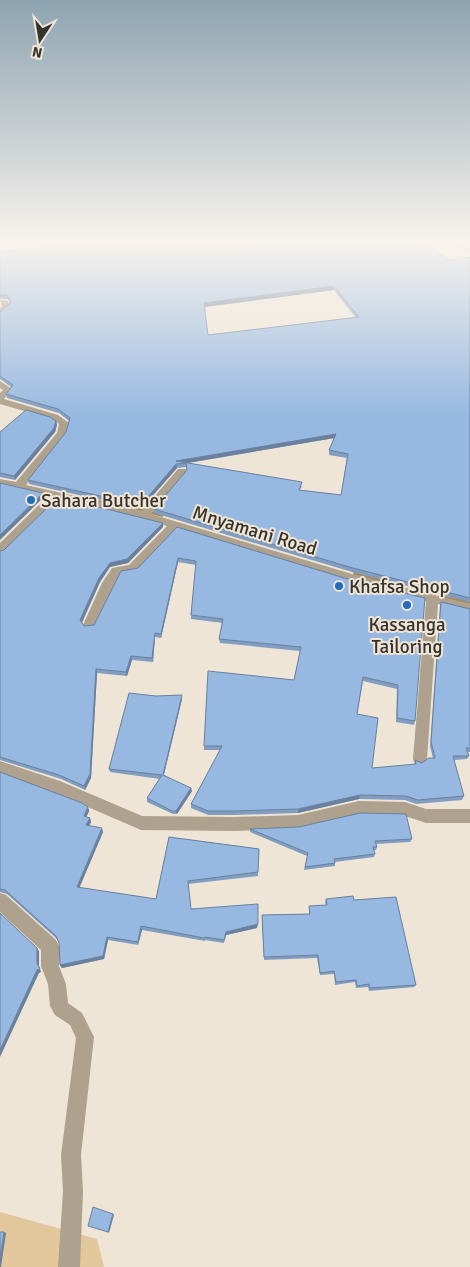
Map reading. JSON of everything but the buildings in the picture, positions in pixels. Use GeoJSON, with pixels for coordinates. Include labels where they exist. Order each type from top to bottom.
{"type":"FeatureCollection","features":[{"type":"Feature","properties":{"kind":"street"},"geometry":{"type":"LineString","coordinates":[[0,302],[5,303],[6,306],[0,312]]}},
{"type":"Feature","properties":{"kind":"street"},"geometry":{"type":"LineString","coordinates":[[0,384],[8,389],[0,400],[55,417],[64,423],[62,434],[20,486]]}},
{"type":"Feature","properties":{"kind":"street"},"geometry":{"type":"LineString","coordinates":[[144,515],[182,470]]}},
{"type":"Feature","properties":{"kind":"street","name":"Mnyamani Road"},"geometry":{"type":"LineString","coordinates":[[0,482],[144,515],[432,600],[470,608]]}},
{"type":"Feature","properties":{"kind":"street"},"geometry":{"type":"LineString","coordinates":[[0,550],[56,495]]}},
{"type":"Feature","properties":{"kind":"street"},"geometry":{"type":"LineString","coordinates":[[89,625],[108,583],[116,571],[133,568],[174,524]]}},
{"type":"Feature","properties":{"kind":"street"},"geometry":{"type":"LineString","coordinates":[[420,759],[432,600]]}},
{"type":"Feature","properties":{"kind":"street"},"geometry":{"type":"LineString","coordinates":[[0,767],[55,786],[141,823],[234,824],[298,822],[360,808],[405,809],[426,816],[470,816]]}},
{"type":"Feature","properties":{"kind":"street"},"geometry":{"type":"LineString","coordinates":[[0,901],[50,946],[50,966],[57,984],[59,1006],[61,1010],[76,1019],[85,1037],[71,1155],[73,1191],[69,1267]]}},
{"type":"Feature","properties":{"kind":"shaded area"},"geometry":{"type":"Polygon","coordinates":[[[0,1212],[97,1239],[104,1267],[0,1267],[0,1212]]]}},
{"type":"Feature","properties":{"kind":"waterway"},"geometry":{"type":"LineString","coordinates":[[96,502],[125,505],[162,515]]}},
{"type":"Feature","properties":{"kind":"waterway"},"geometry":{"type":"LineString","coordinates":[[356,573],[396,586]]}},
{"type":"Feature","properties":{"kind":"waterway"},"geometry":{"type":"LineString","coordinates":[[445,598],[470,602]]}},
{"type":"Feature","properties":{"kind":"place","name":"Sahara Butcher"},"geometry":{"type":"Point","coordinates":[31,500]}},
{"type":"Feature","properties":{"kind":"place","name":"Khafsa Shop"},"geometry":{"type":"Point","coordinates":[339,586]}},
{"type":"Feature","properties":{"kind":"place","name":"Kassanga Tailoring"},"geometry":{"type":"Point","coordinates":[407,605]}}]}
